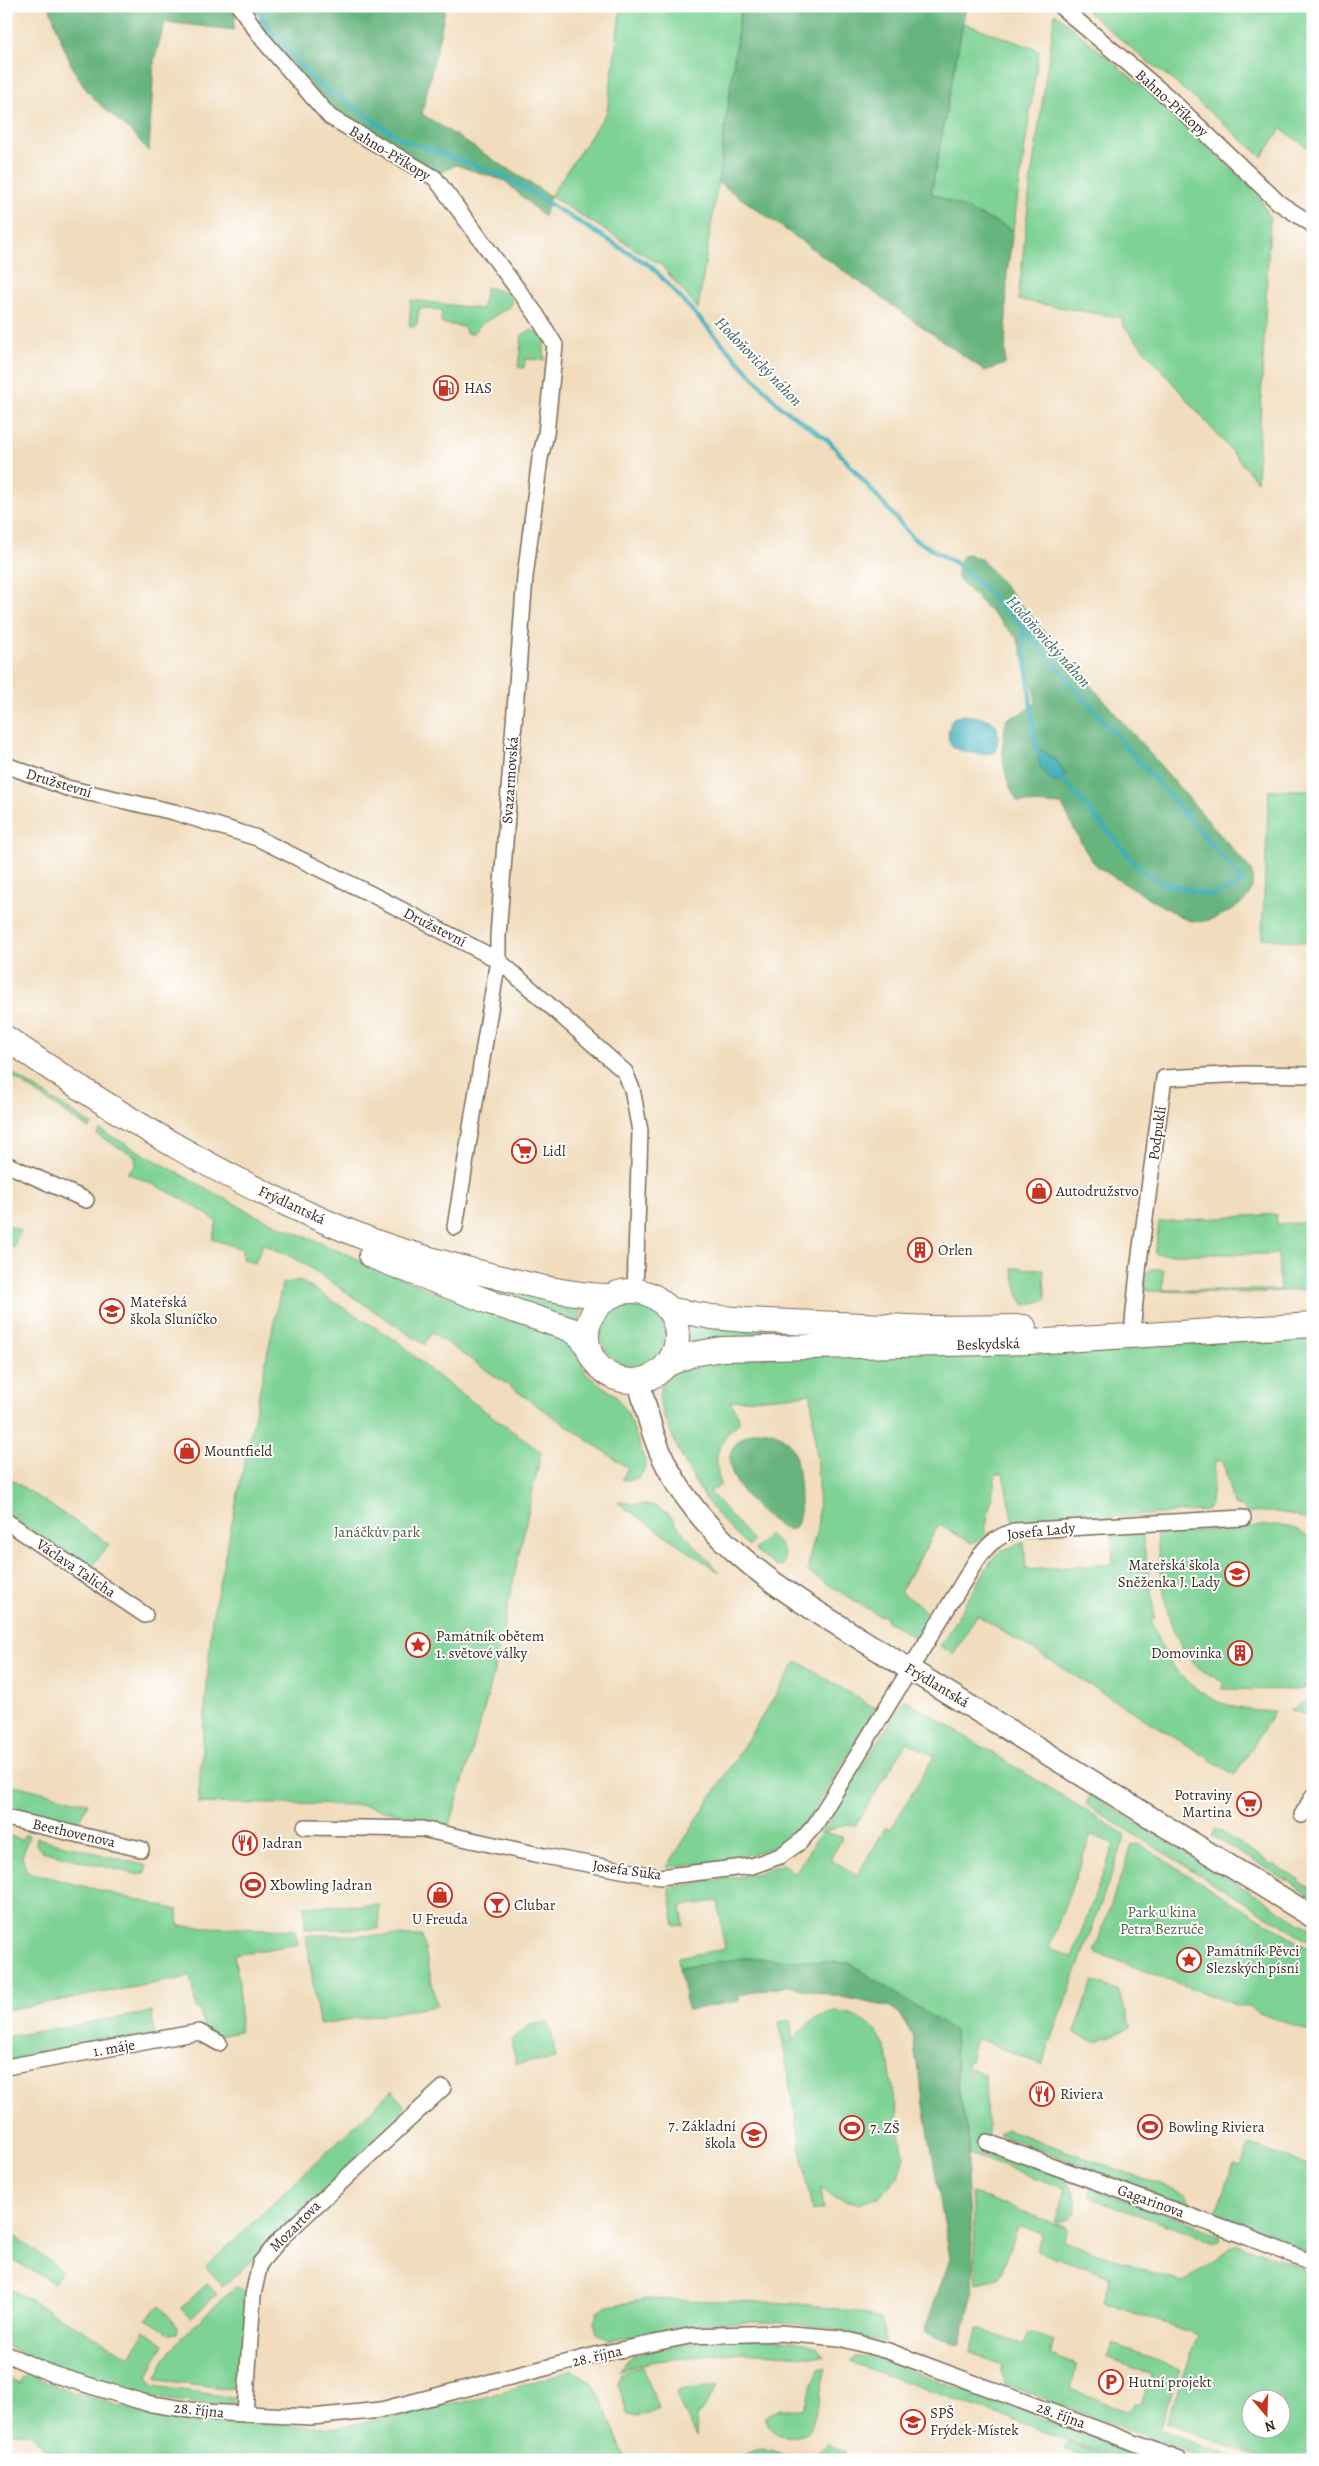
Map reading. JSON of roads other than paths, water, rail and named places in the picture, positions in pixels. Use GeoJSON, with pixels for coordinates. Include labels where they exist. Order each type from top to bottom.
{"type":"FeatureCollection","features":[{"type":"Feature","properties":{"kind":"main road","name":"Frýdlantská"},"geometry":{"type":"LineString","coordinates":[[6,1038],[164,1139],[262,1192],[312,1215],[374,1241],[443,1263],[562,1292],[608,1296]]}},
{"type":"Feature","properties":{"kind":"main road","name":"Frýdlantská"},"geometry":{"type":"LineString","coordinates":[[6,1057],[155,1151],[256,1206],[428,1278],[572,1330],[581,1337],[589,1349]]}},
{"type":"Feature","properties":{"kind":"main road"},"geometry":{"type":"LineString","coordinates":[[634,1290],[653,1296],[667,1309],[676,1324],[677,1342],[675,1350],[666,1365],[654,1375],[639,1382],[623,1382],[608,1376],[596,1364],[589,1349],[590,1322],[597,1307],[608,1296],[617,1292],[634,1290]]}},
{"type":"Feature","properties":{"kind":"main road","name":"Beskydská"},"geometry":{"type":"LineString","coordinates":[[667,1309],[732,1319],[932,1328],[1133,1329],[1313,1325]]}},
{"type":"Feature","properties":{"kind":"main road","name":"Beskydská"},"geometry":{"type":"LineString","coordinates":[[666,1365],[693,1354],[722,1349],[934,1346],[1313,1311]]}},
{"type":"Feature","properties":{"kind":"street","name":"Bahno-Příkopy"},"geometry":{"type":"LineString","coordinates":[[239,6],[264,41],[330,117],[434,178],[549,333]]}},
{"type":"Feature","properties":{"kind":"street","name":"Bahno-Příkopy"},"geometry":{"type":"LineString","coordinates":[[1060,6],[1168,97],[1280,203],[1313,225]]}},
{"type":"Feature","properties":{"kind":"street","name":"Svazarmovská"},"geometry":{"type":"LineString","coordinates":[[455,1228],[498,960],[498,936],[525,577],[554,361],[554,346],[549,333]]}},
{"type":"Feature","properties":{"kind":"street","name":"Družstevní"},"geometry":{"type":"LineString","coordinates":[[6,765],[67,788],[174,812],[257,838],[498,960],[625,1072],[629,1080],[640,1131],[634,1290]]}},
{"type":"Feature","properties":{"kind":"street","name":"Podpuklí"},"geometry":{"type":"LineString","coordinates":[[1133,1329],[1164,1078],[1247,1074],[1313,1075]]}},
{"type":"Feature","properties":{"kind":"street"},"geometry":{"type":"LineString","coordinates":[[6,1164],[86,1200]]}},
{"type":"Feature","properties":{"kind":"street","name":"Frýdlantská"},"geometry":{"type":"LineString","coordinates":[[639,1382],[648,1421],[667,1468],[693,1506],[717,1536],[757,1570],[809,1606],[1313,1917]]}},
{"type":"Feature","properties":{"kind":"street","name":"Josefa Lady"},"geometry":{"type":"LineString","coordinates":[[912,1669],[976,1561],[986,1547],[998,1536],[1014,1531],[1243,1518]]}},
{"type":"Feature","properties":{"kind":"street","name":"Václava Talicha"},"geometry":{"type":"LineString","coordinates":[[6,1521],[145,1615]]}},
{"type":"Feature","properties":{"kind":"street","name":"Josefa Suka"},"geometry":{"type":"LineString","coordinates":[[305,1827],[422,1830],[544,1856],[660,1877],[752,1866],[780,1856],[800,1842],[815,1825],[912,1669]]}},
{"type":"Feature","properties":{"kind":"street"},"geometry":{"type":"LineString","coordinates":[[1302,1815],[1313,1796]]}},
{"type":"Feature","properties":{"kind":"street","name":"Beethovenova"},"geometry":{"type":"LineString","coordinates":[[6,1818],[141,1849]]}},
{"type":"Feature","properties":{"kind":"street","name":"1. máje"},"geometry":{"type":"LineString","coordinates":[[6,2067],[199,2032],[218,2043]]}},
{"type":"Feature","properties":{"kind":"street","name":"Mozartova"},"geometry":{"type":"LineString","coordinates":[[245,2414],[253,2294],[260,2263],[280,2239],[444,2088]]}},
{"type":"Feature","properties":{"kind":"street","name":"Gagarinova"},"geometry":{"type":"LineString","coordinates":[[987,2142],[1242,2235],[1313,2263]]}},
{"type":"Feature","properties":{"kind":"street","name":"28. října"},"geometry":{"type":"LineString","coordinates":[[6,2354],[52,2374],[146,2403],[203,2412],[312,2417],[382,2410],[600,2354],[689,2336],[779,2333],[840,2338],[888,2351],[1180,2460]]}},
{"type":"Feature","properties":{"kind":"water"},"geometry":{"type":"Polygon","coordinates":[[[963,715],[993,722],[998,732],[996,752],[974,753],[952,747],[948,736],[950,725],[953,718],[963,715]]]}},
{"type":"Feature","properties":{"kind":"water"},"geometry":{"type":"Polygon","coordinates":[[[1040,749],[1058,762],[1065,775],[1061,781],[1053,782],[1040,767],[1038,750],[1040,749]]]}},
{"type":"Feature","properties":{"kind":"waterway","name":"Hodoňovický náhon"},"geometry":{"type":"LineString","coordinates":[[255,6],[274,35],[314,80],[401,139],[504,176],[652,267],[780,406],[829,441],[914,539],[962,567],[1022,627],[1244,882],[1212,896],[1161,882],[1142,871],[1060,776]]}},
{"type":"Feature","properties":{"kind":"waterway"},"geometry":{"type":"LineString","coordinates":[[1022,627],[1036,748],[1040,753]]}},
{"type":"Feature","properties":{"kind":"place","name":"HAS"},"geometry":{"type":"Point","coordinates":[446,388]}},
{"type":"Feature","properties":{"kind":"place","name":"Lidl"},"geometry":{"type":"Point","coordinates":[524,1151]}},
{"type":"Feature","properties":{"kind":"place","name":"Autodružstvo"},"geometry":{"type":"Point","coordinates":[1039,1191]}},
{"type":"Feature","properties":{"kind":"place","name":"Orlen"},"geometry":{"type":"Point","coordinates":[920,1250]}},
{"type":"Feature","properties":{"kind":"place","name":"Mateřská škola Sluníčko"},"geometry":{"type":"Point","coordinates":[112,1311]}},
{"type":"Feature","properties":{"kind":"place","name":"Mountfield"},"geometry":{"type":"Point","coordinates":[187,1451]}},
{"type":"Feature","properties":{"kind":"place","name":"Mateřská škola Sněženka J. Lady"},"geometry":{"type":"Point","coordinates":[1237,1574]}},
{"type":"Feature","properties":{"kind":"place","name":"Památník obětem 1. světové války"},"geometry":{"type":"Point","coordinates":[418,1645]}},
{"type":"Feature","properties":{"kind":"place","name":"Domovinka"},"geometry":{"type":"Point","coordinates":[1240,1653]}},
{"type":"Feature","properties":{"kind":"place","name":"Potraviny Martina"},"geometry":{"type":"Point","coordinates":[1249,1804]}},
{"type":"Feature","properties":{"kind":"place","name":"Jadran"},"geometry":{"type":"Point","coordinates":[245,1843]}},
{"type":"Feature","properties":{"kind":"place","name":"Xbowling Jadran"},"geometry":{"type":"Point","coordinates":[253,1885]}},
{"type":"Feature","properties":{"kind":"place","name":"U Freuda"},"geometry":{"type":"Point","coordinates":[440,1895]}},
{"type":"Feature","properties":{"kind":"place","name":"Clubar"},"geometry":{"type":"Point","coordinates":[497,1905]}},
{"type":"Feature","properties":{"kind":"place","name":"Památník Pěvci Slezských písní"},"geometry":{"type":"Point","coordinates":[1189,1960]}},
{"type":"Feature","properties":{"kind":"place","name":"Riviera"},"geometry":{"type":"Point","coordinates":[1042,2094]}},
{"type":"Feature","properties":{"kind":"place","name":"Bowling Riviera"},"geometry":{"type":"Point","coordinates":[1150,2127]}},
{"type":"Feature","properties":{"kind":"place","name":"7. ZŠ"},"geometry":{"type":"Point","coordinates":[852,2128]}},
{"type":"Feature","properties":{"kind":"place","name":"7. Základní škola"},"geometry":{"type":"Point","coordinates":[754,2135]}},
{"type":"Feature","properties":{"kind":"place","name":"Hutní projekt"},"geometry":{"type":"Point","coordinates":[1111,2382]}},
{"type":"Feature","properties":{"kind":"place","name":"SPŠ Frýdek-Místek"},"geometry":{"type":"Point","coordinates":[913,2422]}},
{"type":"Feature","properties":{"kind":"park label","name":"Janáčkův park"},"geometry":{"type":"Point","coordinates":[377,1532]}},
{"type":"Feature","properties":{"kind":"park label","name":"Park u kina Petra Bezruče"},"geometry":{"type":"Point","coordinates":[1162,1920]}}]}
